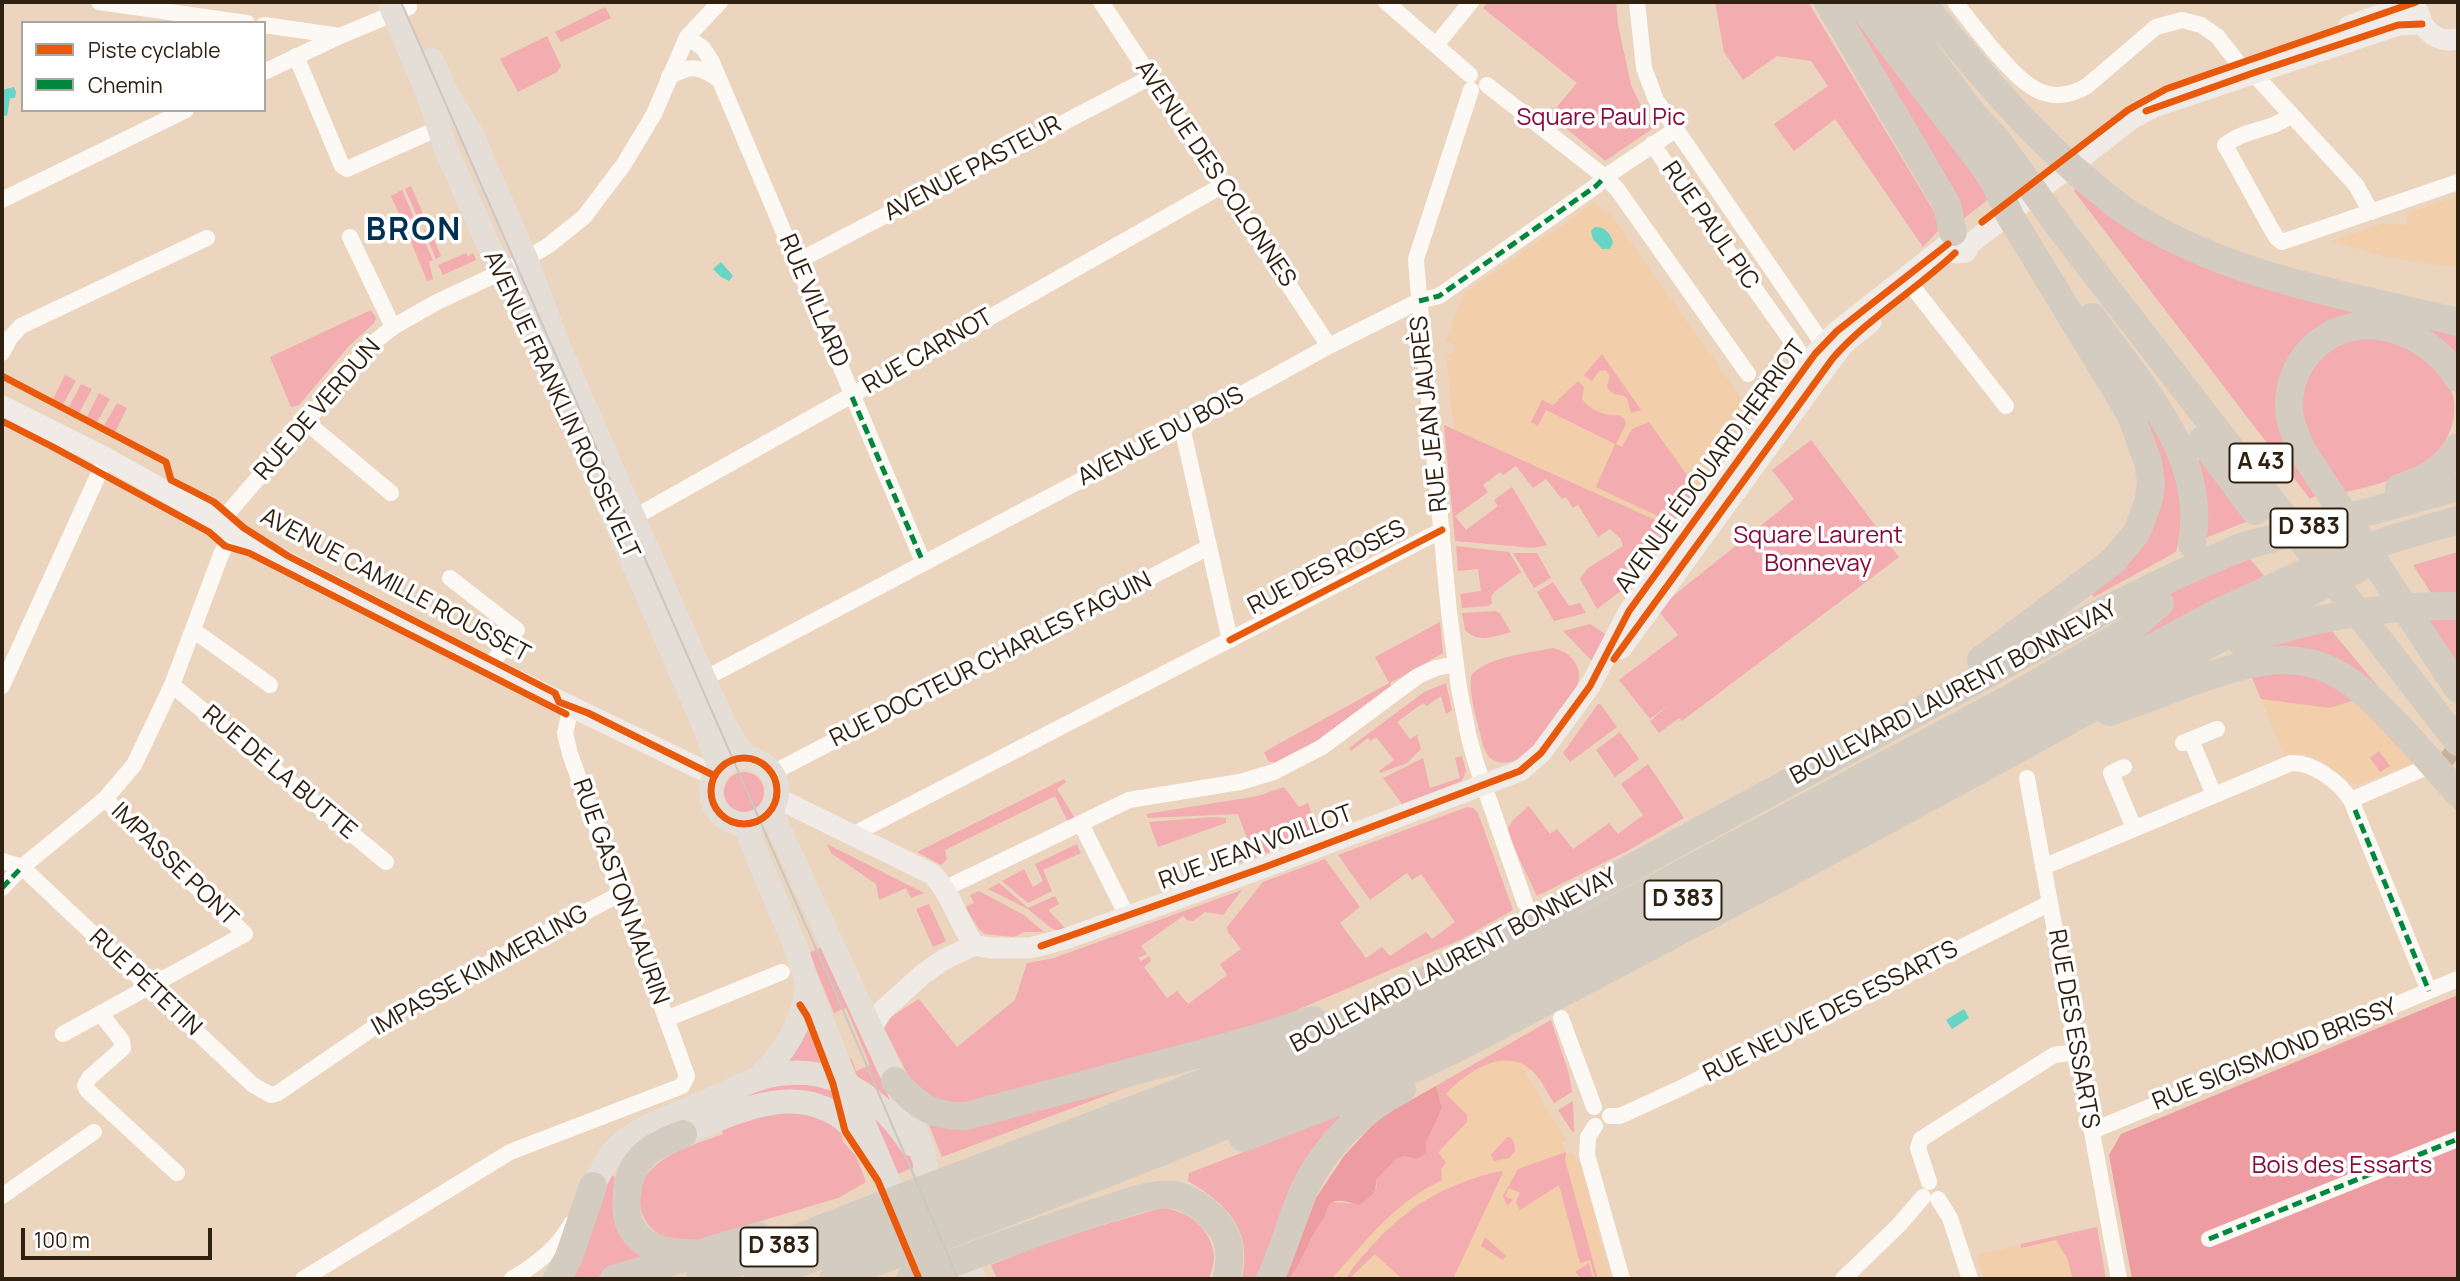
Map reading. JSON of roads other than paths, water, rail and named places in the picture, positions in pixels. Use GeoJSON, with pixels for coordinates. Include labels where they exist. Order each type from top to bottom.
{"type":"FeatureCollection","features":[{"type":"Feature","properties":{"kind":"highway"},"geometry":{"type":"LineString","coordinates":[[1828,2],[1966,237]]}},
{"type":"Feature","properties":{"kind":"highway"},"geometry":{"type":"LineString","coordinates":[[1859,2],[1991,175],[2169,428],[2188,468],[2196,507],[2192,544]]}},
{"type":"Feature","properties":{"kind":"highway","name":"A 43"},"geometry":{"type":"LineString","coordinates":[[1888,2],[1975,117],[1997,140],[2064,233],[2451,745]]}},
{"type":"Feature","properties":{"kind":"highway","name":"A 43"},"geometry":{"type":"LineString","coordinates":[[1908,2],[2458,719]]}},
{"type":"Feature","properties":{"kind":"highway"},"geometry":{"type":"LineString","coordinates":[[1921,2],[1996,92],[2044,143],[2082,162],[2176,231],[2248,259],[2329,279],[2458,302]]}},
{"type":"Feature","properties":{"kind":"highway"},"geometry":{"type":"LineString","coordinates":[[1975,117],[1992,145],[2225,473],[2404,702],[2451,745]]}},
{"type":"Feature","properties":{"kind":"highway"},"geometry":{"type":"LineString","coordinates":[[2082,162],[2125,211],[2148,226],[2224,261],[2284,280],[2458,322]]}},
{"type":"Feature","properties":{"kind":"highway"},"geometry":{"type":"LineString","coordinates":[[1860,743],[1972,667],[2096,575],[2128,545],[2140,525],[2149,499],[2151,482],[2148,462],[2137,426],[2010,216],[1991,175]]}},
{"type":"Feature","properties":{"kind":"highway"},"geometry":{"type":"LineString","coordinates":[[2458,378],[2430,348],[2405,334],[2382,326],[2352,326],[2319,341],[2302,360],[2290,388],[2290,416],[2303,452],[2458,689]]}},
{"type":"Feature","properties":{"kind":"highway"},"geometry":{"type":"LineString","coordinates":[[2373,502],[2438,471],[2458,447]]}},
{"type":"Feature","properties":{"kind":"highway","name":"BOULEVARD LAURENT BONNEVAY"},"geometry":{"type":"LineString","coordinates":[[699,1279],[982,1193],[1263,1059],[1345,1024],[2107,609],[2177,575],[2240,545],[2373,502],[2458,487]]}},
{"type":"Feature","properties":{"kind":"highway","name":"BOULEVARD LAURENT BONNEVAY"},"geometry":{"type":"LineString","coordinates":[[833,1279],[866,1230],[916,1192],[982,1193],[1079,1183],[1331,1082],[1445,1027],[2213,615],[2287,604],[2330,561],[2398,543],[2458,521]]}},
{"type":"Feature","properties":{"kind":"highway"},"geometry":{"type":"LineString","coordinates":[[982,1193],[1266,1084],[1353,1046],[1436,1005],[2014,696],[2128,631],[2160,603]]}},
{"type":"Feature","properties":{"kind":"highway"},"geometry":{"type":"LineString","coordinates":[[1079,1183],[1183,1159],[1280,1125],[1373,1088],[1457,1048],[1629,959],[2050,732],[2197,658],[2263,634],[2287,604],[2369,612],[2449,606]]}},
{"type":"Feature","properties":{"kind":"highway"},"geometry":{"type":"LineString","coordinates":[[2050,732],[2233,670],[2272,661],[2303,662],[2332,671],[2361,690],[2458,793]]}},
{"type":"Feature","properties":{"kind":"highway"},"geometry":{"type":"LineString","coordinates":[[1270,1279],[1305,1187],[1325,1154],[1348,1128],[1393,1094],[1520,1027],[1629,959]]}},
{"type":"Feature","properties":{"kind":"highway"},"geometry":{"type":"LineString","coordinates":[[895,1082],[912,1100],[931,1112],[947,1117],[977,1114],[1248,1041],[1336,1012],[1389,987],[1443,971]]}},
{"type":"Feature","properties":{"kind":"highway"},"geometry":{"type":"LineString","coordinates":[[683,1134],[642,1156],[628,1178],[625,1208],[630,1227],[647,1245],[663,1251],[710,1252]]}},
{"type":"Feature","properties":{"kind":"highway"},"geometry":{"type":"LineString","coordinates":[[557,1279],[569,1257],[593,1186]]}},
{"type":"Feature","properties":{"kind":"highway"},"geometry":{"type":"LineString","coordinates":[[925,1279],[1004,1244],[1144,1198],[1175,1195],[1195,1203],[1216,1220],[1222,1229],[1228,1239],[1231,1259],[1227,1279]]}},
{"type":"Feature","properties":{"kind":"highway"},"geometry":{"type":"LineString","coordinates":[[614,1279],[710,1252],[866,1230]]}},
{"type":"Feature","properties":{"kind":"highway"},"geometry":{"type":"LineString","coordinates":[[758,1279],[866,1230]]}},
{"type":"Feature","properties":{"kind":"main road","name":"AVENUE FRANKLIN ROOSEVELT"},"geometry":{"type":"LineString","coordinates":[[400,6],[445,147],[487,243],[514,289],[702,721],[718,772],[711,786],[716,808],[733,822],[744,824]]}},
{"type":"Feature","properties":{"kind":"main road","name":"AVENUE FRANKLIN ROOSEVELT"},"geometry":{"type":"LineString","coordinates":[[400,6],[472,135],[526,259],[558,345],[726,727],[745,758],[760,762],[772,773]]}},
{"type":"Feature","properties":{"kind":"main road"},"geometry":{"type":"LineString","coordinates":[[718,772],[733,760],[745,758]]}},
{"type":"Feature","properties":{"kind":"main road"},"geometry":{"type":"LineString","coordinates":[[772,773],[777,785],[774,805],[782,837],[895,1082],[923,1149],[925,1165]]}},
{"type":"Feature","properties":{"kind":"main road"},"geometry":{"type":"LineString","coordinates":[[774,805],[760,821],[744,824],[796,948],[807,985],[925,1279]]}},
{"type":"Feature","properties":{"kind":"main road"},"geometry":{"type":"LineString","coordinates":[[757,1080],[793,1036],[803,1010],[807,985]]}},
{"type":"Feature","properties":{"kind":"main road"},"geometry":{"type":"LineString","coordinates":[[593,1186],[612,1154],[633,1133],[757,1080],[808,1073],[830,1076],[847,1083],[887,1113],[901,1129],[925,1165],[974,1279]]}},
{"type":"Feature","properties":{"kind":"main road"},"geometry":{"type":"LineString","coordinates":[[683,1134],[747,1108],[787,1101],[809,1104],[837,1116],[874,1149]]}},
{"type":"Feature","properties":{"kind":"street"},"geometry":{"type":"LineString","coordinates":[[99,2],[233,21]]}},
{"type":"Feature","properties":{"kind":"street","name":"RUE DE VERDUN"},"geometry":{"type":"LineString","coordinates":[[2,888],[22,867],[105,799],[134,765],[151,734],[193,630],[222,552],[228,529],[228,513],[366,349],[393,327],[526,259],[577,223],[596,203],[624,164],[654,114],[687,37],[720,2]]}},
{"type":"Feature","properties":{"kind":"street","name":"AVENUE DES COLONNES"},"geometry":{"type":"LineString","coordinates":[[1101,2],[1329,346]]}},
{"type":"Feature","properties":{"kind":"street"},"geometry":{"type":"LineString","coordinates":[[1386,2],[1476,83],[1605,177],[1748,374]]}},
{"type":"Feature","properties":{"kind":"street"},"geometry":{"type":"LineString","coordinates":[[1436,45],[1471,2]]}},
{"type":"Feature","properties":{"kind":"street","name":"RUE PAUL PIC"},"geometry":{"type":"LineString","coordinates":[[1637,2],[1644,68],[1656,100],[1828,351]]}},
{"type":"Feature","properties":{"kind":"street"},"geometry":{"type":"LineString","coordinates":[[1955,2],[2021,81],[2047,93],[2069,93],[2088,86],[2156,27],[2182,20],[2201,25],[2217,36],[2356,185],[2371,212]]}},
{"type":"Feature","properties":{"kind":"street"},"geometry":{"type":"LineString","coordinates":[[2246,69],[2418,2],[2422,24],[2436,38],[2457,41]]}},
{"type":"Feature","properties":{"kind":"street"},"geometry":{"type":"LineString","coordinates":[[266,71],[400,6]]}},
{"type":"Feature","properties":{"kind":"street"},"geometry":{"type":"LineString","coordinates":[[2246,69],[2398,25],[2422,24]]}},
{"type":"Feature","properties":{"kind":"street"},"geometry":{"type":"LineString","coordinates":[[266,25],[340,36]]}},
{"type":"Feature","properties":{"kind":"street","name":"RUE VILLARD"},"geometry":{"type":"LineString","coordinates":[[687,37],[703,48],[718,79],[923,562]]}},
{"type":"Feature","properties":{"kind":"street"},"geometry":{"type":"LineString","coordinates":[[296,57],[342,166],[347,169],[439,128]]}},
{"type":"Feature","properties":{"kind":"street"},"geometry":{"type":"LineString","coordinates":[[669,77],[685,68],[695,68],[706,70],[718,79]]}},
{"type":"Feature","properties":{"kind":"street","name":"AVENUE ÉDOUARD HERRIOT"},"geometry":{"type":"LineString","coordinates":[[1594,679],[1605,671],[1828,351],[1837,331],[1909,283],[1966,237],[2082,162],[2128,110],[2166,89],[2246,69]]}},
{"type":"Feature","properties":{"kind":"street","name":"AVENUE PASTEUR"},"geometry":{"type":"LineString","coordinates":[[796,262],[1151,77]]}},
{"type":"Feature","properties":{"kind":"street","name":"RUE JEAN JAURÈS"},"geometry":{"type":"LineString","coordinates":[[1476,83],[1416,259],[1456,663],[1469,738],[1525,904]]}},
{"type":"Feature","properties":{"kind":"street"},"geometry":{"type":"LineString","coordinates":[[2,200],[182,112]]}},
{"type":"Feature","properties":{"kind":"street"},"geometry":{"type":"LineString","coordinates":[[2291,115],[2282,122],[2233,139],[2225,145],[2276,237],[2282,242],[2458,182]]}},
{"type":"Feature","properties":{"kind":"street","name":"RUE PAUL PIC"},"geometry":{"type":"LineString","coordinates":[[1605,177],[1675,130]]}},
{"type":"Feature","properties":{"kind":"street","name":"RUE PAUL PIC"},"geometry":{"type":"LineString","coordinates":[[1651,144],[1808,364]]}},
{"type":"Feature","properties":{"kind":"street","name":"AVENUE DU BOIS"},"geometry":{"type":"LineString","coordinates":[[704,679],[1182,427],[1329,346],[1419,301],[1439,296],[1605,177]]}},
{"type":"Feature","properties":{"kind":"street","name":"RUE CARNOT"},"geometry":{"type":"LineString","coordinates":[[633,518],[852,397],[978,322],[1223,185]]}},
{"type":"Feature","properties":{"kind":"street"},"geometry":{"type":"LineString","coordinates":[[350,237],[393,327]]}},
{"type":"Feature","properties":{"kind":"street"},"geometry":{"type":"LineString","coordinates":[[2,354],[10,338],[21,326],[208,238]]}},
{"type":"Feature","properties":{"kind":"street"},"geometry":{"type":"LineString","coordinates":[[1909,283],[2006,406]]}},
{"type":"Feature","properties":{"kind":"street","name":"RUE PAUL PIC"},"geometry":{"type":"LineString","coordinates":[[1768,309],[1790,293]]}},
{"type":"Feature","properties":{"kind":"street","name":"AVENUE ÉDOUARD HERRIOT"},"geometry":{"type":"LineString","coordinates":[[1484,784],[1530,765],[1541,753],[1594,679],[1629,611],[1808,364],[1828,351]]}},
{"type":"Feature","properties":{"kind":"street","name":"AVENUE CAMILLE ROUSSET"},"geometry":{"type":"LineString","coordinates":[[2,406],[106,458],[228,529],[489,667],[571,707],[718,772]]}},
{"type":"Feature","properties":{"kind":"street"},"geometry":{"type":"LineString","coordinates":[[306,422],[391,493]]}},
{"type":"Feature","properties":{"kind":"street"},"geometry":{"type":"LineString","coordinates":[[1182,427],[1230,640]]}},
{"type":"Feature","properties":{"kind":"street"},"geometry":{"type":"LineString","coordinates":[[2,686],[106,458]]}},
{"type":"Feature","properties":{"kind":"street","name":"RUE DES ROSES"},"geometry":{"type":"LineString","coordinates":[[852,835],[1442,530]]}},
{"type":"Feature","properties":{"kind":"street","name":"RUE DOCTEUR CHARLES FAGUIN"},"geometry":{"type":"LineString","coordinates":[[772,773],[1209,547]]}},
{"type":"Feature","properties":{"kind":"street"},"geometry":{"type":"LineString","coordinates":[[450,579],[517,630],[489,667]]}},
{"type":"Feature","properties":{"kind":"street"},"geometry":{"type":"LineString","coordinates":[[193,630],[270,685]]}},
{"type":"Feature","properties":{"kind":"street"},"geometry":{"type":"LineString","coordinates":[[944,889],[1129,800],[1240,782],[1274,772],[1322,747],[1418,676],[1456,663]]}},
{"type":"Feature","properties":{"kind":"street","name":"RUE DE LA BUTTE"},"geometry":{"type":"LineString","coordinates":[[172,685],[386,862]]}},
{"type":"Feature","properties":{"kind":"street","name":"RUE GASTON MAURIN"},"geometry":{"type":"LineString","coordinates":[[303,1279],[510,1152],[682,1086],[687,1076],[620,894],[565,733],[571,707]]}},
{"type":"Feature","properties":{"kind":"street"},"geometry":{"type":"LineString","coordinates":[[2214,795],[2187,742],[2217,729]]}},
{"type":"Feature","properties":{"kind":"street"},"geometry":{"type":"LineString","coordinates":[[2043,867],[2291,763],[2298,763],[2315,769],[2345,791],[2351,800],[2429,991]]}},
{"type":"Feature","properties":{"kind":"street"},"geometry":{"type":"LineString","coordinates":[[2124,767],[2111,773],[2134,828]]}},
{"type":"Feature","properties":{"kind":"street"},"geometry":{"type":"LineString","coordinates":[[2351,800],[2420,771]]}},
{"type":"Feature","properties":{"kind":"street","name":"RUE DES ESSARTS"},"geometry":{"type":"LineString","coordinates":[[2027,778],[2119,1279]]}},
{"type":"Feature","properties":{"kind":"street","name":"RUE JEAN VOILLOT"},"geometry":{"type":"LineString","coordinates":[[871,1029],[880,1013],[923,974],[943,960],[974,945],[1018,948],[1041,946],[1484,784]]}},
{"type":"Feature","properties":{"kind":"street","name":"IMPASSE PONT"},"geometry":{"type":"LineString","coordinates":[[62,1034],[245,934],[105,799]]}},
{"type":"Feature","properties":{"kind":"street"},"geometry":{"type":"LineString","coordinates":[[774,805],[803,812],[932,874],[944,889],[974,945]]}},
{"type":"Feature","properties":{"kind":"street"},"geometry":{"type":"LineString","coordinates":[[782,837],[790,816],[803,812]]}},
{"type":"Feature","properties":{"kind":"street"},"geometry":{"type":"LineString","coordinates":[[1081,824],[1127,916]]}},
{"type":"Feature","properties":{"kind":"street"},"geometry":{"type":"LineString","coordinates":[[2,861],[22,867]]}},
{"type":"Feature","properties":{"kind":"street","name":"RUE PÉTETIN"},"geometry":{"type":"LineString","coordinates":[[22,867],[253,1085],[271,1095]]}},
{"type":"Feature","properties":{"kind":"street","name":"IMPASSE KIMMERLING"},"geometry":{"type":"LineString","coordinates":[[271,1095],[278,1093],[401,1009],[620,894]]}},
{"type":"Feature","properties":{"kind":"street","name":"RUE NEUVE DES ESSARTS"},"geometry":{"type":"LineString","coordinates":[[1610,1116],[1620,1116],[1681,1088],[2050,903]]}},
{"type":"Feature","properties":{"kind":"street"},"geometry":{"type":"LineString","coordinates":[[666,1018],[782,972]]}},
{"type":"Feature","properties":{"kind":"street","name":"RUE SIGISMOND BRISSY"},"geometry":{"type":"LineString","coordinates":[[2092,1130],[2458,979]]}},
{"type":"Feature","properties":{"kind":"street"},"geometry":{"type":"LineString","coordinates":[[101,1014],[122,1041],[123,1048],[89,1078],[85,1086],[177,1173]]}},
{"type":"Feature","properties":{"kind":"street"},"geometry":{"type":"LineString","coordinates":[[1562,1018],[1594,1107]]}},
{"type":"Feature","properties":{"kind":"street"},"geometry":{"type":"LineString","coordinates":[[1970,1279],[1950,1218],[1930,1193],[1918,1148],[1921,1139],[2054,1055],[2077,1052]]}},
{"type":"Feature","properties":{"kind":"street"},"geometry":{"type":"LineString","coordinates":[[1594,1107],[1606,1107],[1610,1116],[1604,1126],[1595,1126],[1589,1119],[1594,1107]]}},
{"type":"Feature","properties":{"kind":"street"},"geometry":{"type":"LineString","coordinates":[[1595,1126],[1588,1137],[1587,1155],[1622,1279]]}},
{"type":"Feature","properties":{"kind":"street"},"geometry":{"type":"LineString","coordinates":[[2,1196],[94,1132]]}},
{"type":"Feature","properties":{"kind":"street"},"geometry":{"type":"LineString","coordinates":[[2209,1238],[2458,1139]]}},
{"type":"Feature","properties":{"kind":"street"},"geometry":{"type":"LineString","coordinates":[[512,1279],[533,1267],[566,1233],[593,1186]]}},
{"type":"Feature","properties":{"kind":"street"},"geometry":{"type":"LineString","coordinates":[[1847,1278],[1930,1193]]}},
{"type":"Feature","properties":{"kind":"water"},"geometry":{"type":"Polygon","coordinates":[[[14,87],[15,98],[10,98],[7,116],[2,115],[2,90],[14,87]]]}},
{"type":"Feature","properties":{"kind":"water"},"geometry":{"type":"Polygon","coordinates":[[[1595,227],[1609,233],[1613,242],[1610,249],[1602,249],[1593,239],[1591,231],[1595,227]]]}},
{"type":"Feature","properties":{"kind":"water"},"geometry":{"type":"Polygon","coordinates":[[[721,262],[733,276],[729,281],[713,269],[721,262]]]}},
{"type":"Feature","properties":{"kind":"water"},"geometry":{"type":"Polygon","coordinates":[[[1964,1009],[1969,1018],[1952,1029],[1946,1020],[1964,1009]]]}},
{"type":"Feature","properties":{"kind":"tunnel"},"geometry":{"type":"LineString","coordinates":[[2445,748],[2458,758]]}},
{"type":"Feature","properties":{"kind":"tram line"},"geometry":{"type":"LineString","coordinates":[[401,2],[958,1279]]}},
{"type":"Feature","properties":{"kind":"district","name":"BRON"},"geometry":{"type":"Point","coordinates":[414,231]}},
{"type":"Feature","properties":{"kind":"park label","name":"Square Paul Pic"},"geometry":{"type":"Point","coordinates":[1601,118]}},
{"type":"Feature","properties":{"kind":"park label","name":"Square Laurent Bonnevay"},"geometry":{"type":"Point","coordinates":[1818,550]}},
{"type":"Feature","properties":{"kind":"park label","name":"Bois des Essarts"},"geometry":{"type":"Point","coordinates":[2342,1166]}}]}
